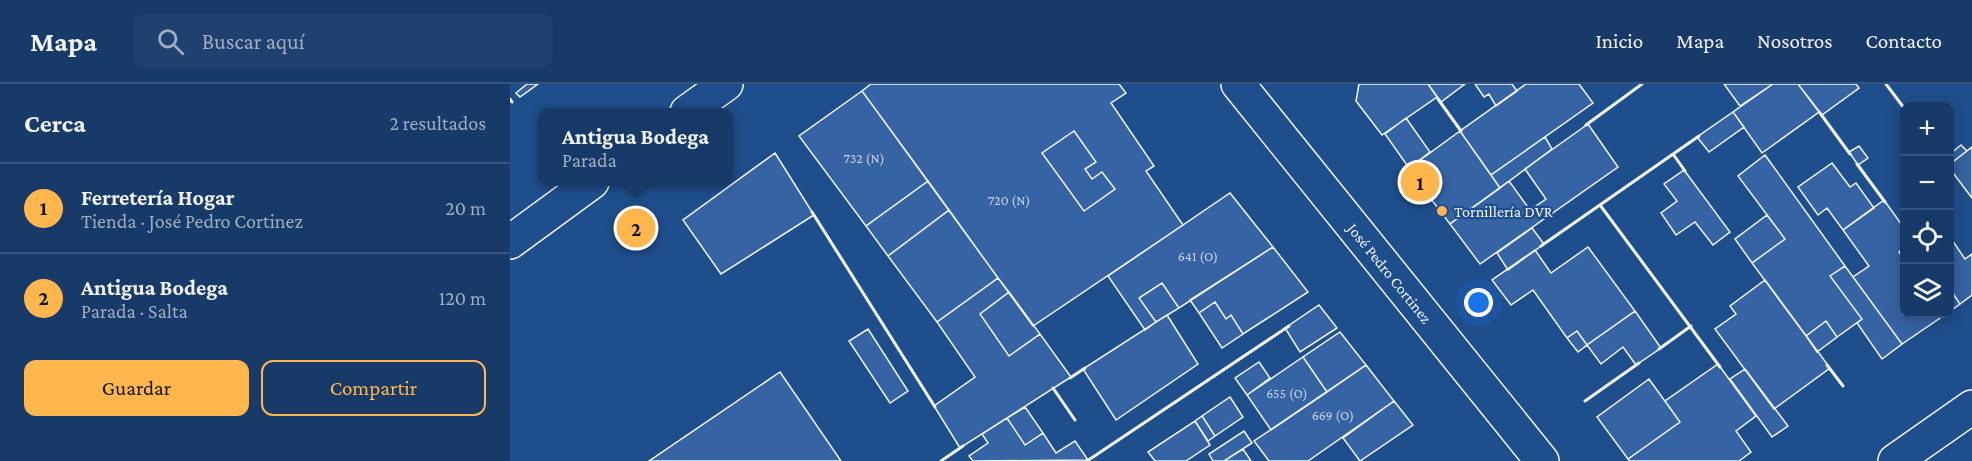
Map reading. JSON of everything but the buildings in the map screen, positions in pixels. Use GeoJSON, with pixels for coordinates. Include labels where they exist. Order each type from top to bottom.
{"type":"FeatureCollection","features":[{"type":"Feature","properties":{"kind":"street"},"geometry":{"type":"LineString","coordinates":[[693,108],[726,84]]}},
{"type":"Feature","properties":{"kind":"street","name":"José Pedro Cortinez"},"geometry":{"type":"LineString","coordinates":[[1252,89],[1542,461]]}},
{"type":"Feature","properties":{"kind":"street"},"geometry":{"type":"LineString","coordinates":[[510,242],[587,186]]}},
{"type":"Feature","properties":{"kind":"street"},"geometry":{"type":"LineString","coordinates":[[1895,461],[1972,407]]}},
{"type":"Feature","properties":{"kind":"wall"},"geometry":{"type":"LineString","coordinates":[[1586,125],[1642,84]]}},
{"type":"Feature","properties":{"kind":"wall"},"geometry":{"type":"LineString","coordinates":[[1886,84],[1900,103]]}},
{"type":"Feature","properties":{"kind":"wall"},"geometry":{"type":"LineString","coordinates":[[1438,99],[1461,131]]}},
{"type":"Feature","properties":{"kind":"wall"},"geometry":{"type":"LineString","coordinates":[[1820,113],[1850,154]]}},
{"type":"Feature","properties":{"kind":"wall"},"geometry":{"type":"LineString","coordinates":[[1541,246],[1699,136]]}},
{"type":"Feature","properties":{"kind":"wall"},"geometry":{"type":"LineString","coordinates":[[1673,154],[1685,171]]}},
{"type":"Feature","properties":{"kind":"wall"},"geometry":{"type":"LineString","coordinates":[[1857,164],[1885,202]]}},
{"type":"Feature","properties":{"kind":"wall"},"geometry":{"type":"LineString","coordinates":[[1600,205],[1720,367]]}},
{"type":"Feature","properties":{"kind":"wall"},"geometry":{"type":"LineString","coordinates":[[812,212],[935,407]]}},
{"type":"Feature","properties":{"kind":"wall"},"geometry":{"type":"LineString","coordinates":[[1087,461],[1289,326]]}},
{"type":"Feature","properties":{"kind":"wall"},"geometry":{"type":"LineString","coordinates":[[1659,349],[1691,326]]}},
{"type":"Feature","properties":{"kind":"wall"},"geometry":{"type":"LineString","coordinates":[[1585,401],[1639,363]]}},
{"type":"Feature","properties":{"kind":"wall"},"geometry":{"type":"LineString","coordinates":[[1827,365],[1843,386]]}},
{"type":"Feature","properties":{"kind":"wall"},"geometry":{"type":"LineString","coordinates":[[1070,378],[1085,368]]}},
{"type":"Feature","properties":{"kind":"wall"},"geometry":{"type":"LineString","coordinates":[[1053,388],[1075,420]]}},
{"type":"Feature","properties":{"kind":"wall"},"geometry":{"type":"LineString","coordinates":[[941,461],[963,446]]}},
{"type":"Feature","properties":{"kind":"place","name":"Ferretería Hogar"},"geometry":{"type":"Point","coordinates":[1420,182]}},
{"type":"Feature","properties":{"kind":"place","name":"Tornillería DVR"},"geometry":{"type":"Point","coordinates":[1442,211]}},
{"type":"Feature","properties":{"kind":"place","name":"Antigua Bodega"},"geometry":{"type":"Point","coordinates":[636,228]}}]}
